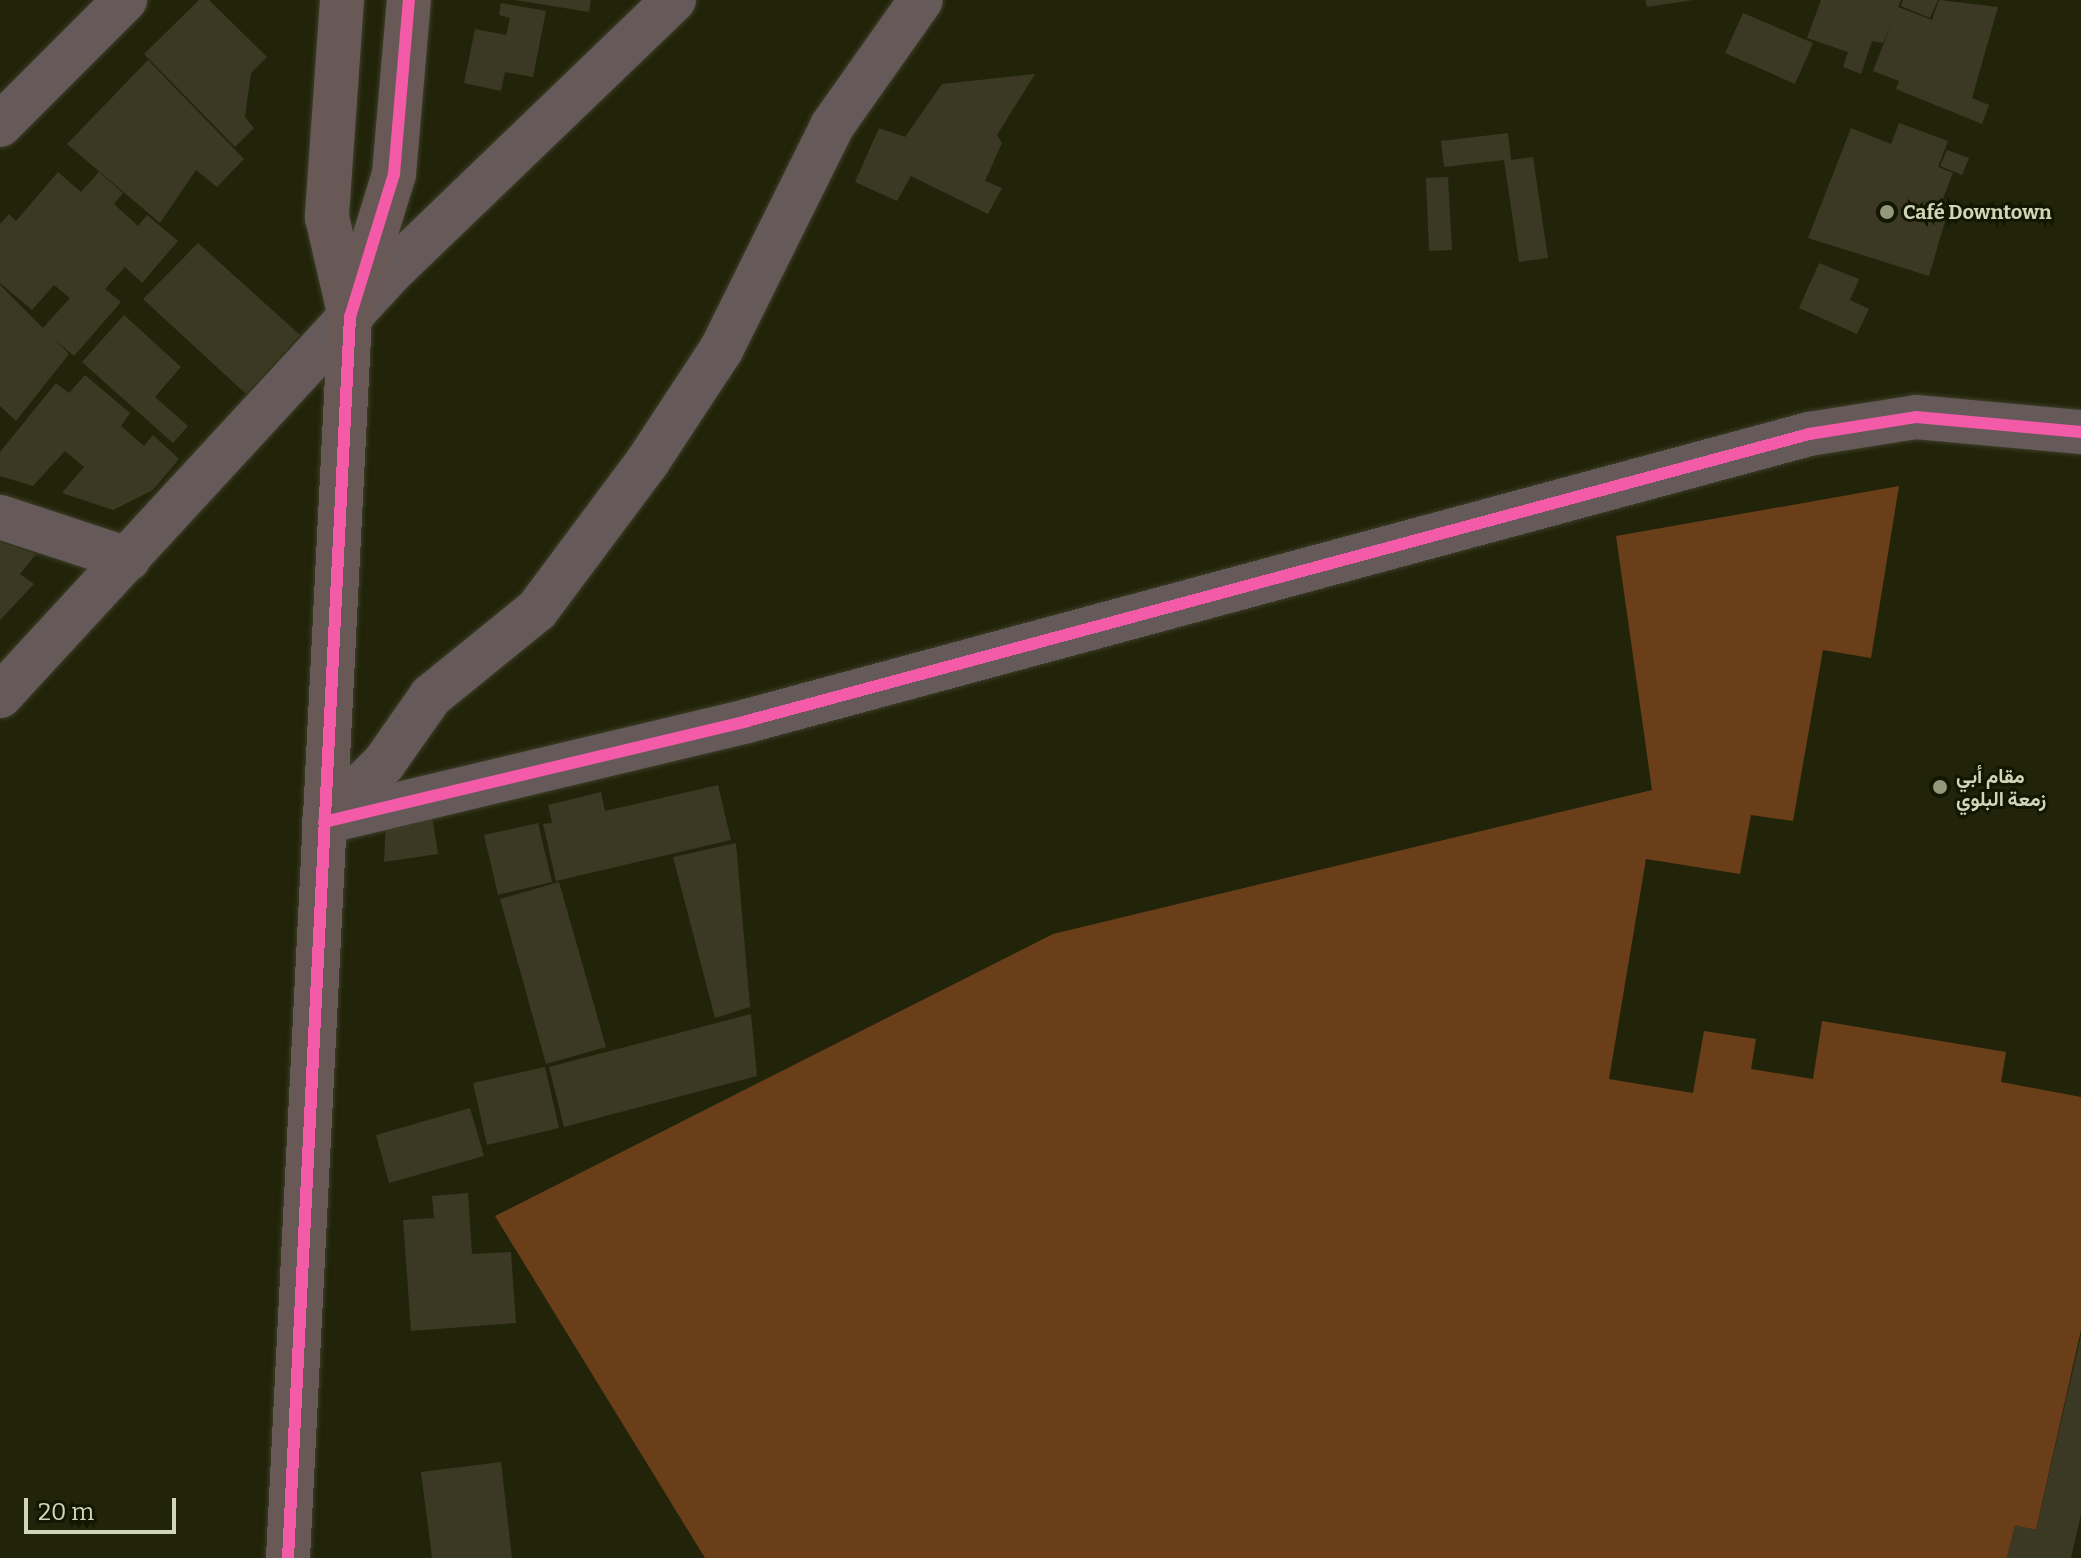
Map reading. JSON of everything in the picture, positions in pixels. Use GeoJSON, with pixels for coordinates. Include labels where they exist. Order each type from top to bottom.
{"type":"FeatureCollection","features":[{"type":"Feature","properties":{"kind":"street"},"geometry":{"type":"LineString","coordinates":[[0,125],[125,0]]}},
{"type":"Feature","properties":{"kind":"street"},"geometry":{"type":"LineString","coordinates":[[342,0],[327,217],[350,317]]}},
{"type":"Feature","properties":{"kind":"street"},"geometry":{"type":"LineString","coordinates":[[288,1558],[350,317],[394,174],[409,0]]}},
{"type":"Feature","properties":{"kind":"street"},"geometry":{"type":"LineString","coordinates":[[0,696],[350,317],[674,0]]}},
{"type":"Feature","properties":{"kind":"street"},"geometry":{"type":"LineString","coordinates":[[324,822],[384,763],[431,696],[537,610],[648,461],[721,350],[832,126],[928,2]]}},
{"type":"Feature","properties":{"kind":"street"},"geometry":{"type":"LineString","coordinates":[[324,822],[747,721],[1809,434],[1916,417],[2081,432]]}},
{"type":"Feature","properties":{"kind":"street"},"geometry":{"type":"LineString","coordinates":[[0,517],[128,559]]}},
{"type":"Feature","properties":{"kind":"shaded area"},"geometry":{"type":"Polygon","coordinates":[[[1899,486],[1871,658],[1823,650],[1793,821],[1751,815],[1740,874],[1646,859],[1609,1079],[1693,1093],[1704,1031],[1756,1039],[1751,1069],[1813,1079],[1822,1021],[2006,1052],[2001,1082],[2081,1097],[2081,1330],[2036,1530],[2015,1526],[2007,1558],[705,1558],[495,1216],[1053,934],[1652,790],[1616,536],[1899,486]]]}},
{"type":"Feature","properties":{"kind":"building"},"geometry":{"type":"Polygon","coordinates":[[[199,0],[209,0],[267,57],[251,73],[245,117],[254,128],[235,147],[144,54],[199,0]]]}},
{"type":"Feature","properties":{"kind":"building"},"geometry":{"type":"Polygon","coordinates":[[[515,0],[591,0],[589,12],[515,0]]]}},
{"type":"Feature","properties":{"kind":"building"},"geometry":{"type":"Polygon","coordinates":[[[1645,0],[1693,0],[1647,7],[1645,0]]]}},
{"type":"Feature","properties":{"kind":"building"},"geometry":{"type":"Polygon","coordinates":[[[1821,0],[1901,0],[1898,7],[1932,20],[1939,0],[1998,7],[1972,98],[1989,105],[1982,124],[1896,89],[1899,81],[1873,71],[1892,22],[1883,43],[1872,41],[1861,74],[1843,67],[1848,52],[1807,38],[1821,0]]]}},
{"type":"Feature","properties":{"kind":"building"},"geometry":{"type":"Polygon","coordinates":[[[1903,0],[1938,0],[1930,18],[1901,6],[1903,0]]]}},
{"type":"Feature","properties":{"kind":"building"},"geometry":{"type":"Polygon","coordinates":[[[501,3],[546,11],[533,77],[505,72],[501,91],[464,83],[475,29],[506,35],[510,18],[499,15],[501,3]]]}},
{"type":"Feature","properties":{"kind":"building"},"geometry":{"type":"Polygon","coordinates":[[[1743,13],[1813,43],[1795,84],[1725,53],[1743,13]]]}},
{"type":"Feature","properties":{"kind":"building"},"geometry":{"type":"Polygon","coordinates":[[[148,60],[244,159],[217,187],[196,170],[160,223],[67,144],[148,60]]]}},
{"type":"Feature","properties":{"kind":"building"},"geometry":{"type":"Polygon","coordinates":[[[1035,74],[997,135],[1002,143],[985,181],[1002,188],[988,214],[911,176],[897,201],[855,182],[879,128],[905,137],[942,84],[1035,74]]]}},
{"type":"Feature","properties":{"kind":"building"},"geometry":{"type":"Polygon","coordinates":[[[1899,123],[1948,141],[1938,167],[1953,173],[1942,201],[1950,204],[1929,276],[1808,238],[1851,128],[1891,144],[1899,123]]]}},
{"type":"Feature","properties":{"kind":"building"},"geometry":{"type":"Polygon","coordinates":[[[1508,133],[1511,160],[1533,157],[1548,258],[1519,262],[1504,160],[1444,167],[1441,141],[1508,133]]]}},
{"type":"Feature","properties":{"kind":"building"},"geometry":{"type":"Polygon","coordinates":[[[1947,150],[1969,158],[1962,175],[1940,166],[1947,150]]]}},
{"type":"Feature","properties":{"kind":"building"},"geometry":{"type":"Polygon","coordinates":[[[58,172],[81,192],[99,172],[123,193],[114,204],[138,226],[147,215],[178,241],[142,283],[125,267],[105,289],[121,302],[74,356],[42,329],[70,298],[54,285],[32,310],[0,283],[0,224],[9,214],[16,221],[58,172]]]}},
{"type":"Feature","properties":{"kind":"building"},"geometry":{"type":"Polygon","coordinates":[[[1448,177],[1452,250],[1429,251],[1426,178],[1448,177]]]}},
{"type":"Feature","properties":{"kind":"building"},"geometry":{"type":"Polygon","coordinates":[[[198,243],[300,335],[246,394],[143,299],[198,243]]]}},
{"type":"Feature","properties":{"kind":"building"},"geometry":{"type":"Polygon","coordinates":[[[1819,263],[1859,279],[1850,300],[1869,309],[1857,334],[1799,308],[1819,263]]]}},
{"type":"Feature","properties":{"kind":"building"},"geometry":{"type":"Polygon","coordinates":[[[0,285],[69,354],[16,421],[0,406],[0,285]]]}},
{"type":"Feature","properties":{"kind":"building"},"geometry":{"type":"Polygon","coordinates":[[[124,315],[181,367],[155,397],[188,426],[173,443],[82,362],[124,315]]]}},
{"type":"Feature","properties":{"kind":"building"},"geometry":{"type":"Polygon","coordinates":[[[85,375],[130,413],[121,426],[144,446],[153,435],[179,459],[153,490],[113,510],[62,493],[84,467],[65,451],[33,486],[0,476],[0,452],[56,383],[69,393],[85,375]]]}},
{"type":"Feature","properties":{"kind":"building"},"geometry":{"type":"Polygon","coordinates":[[[0,542],[36,554],[20,574],[34,584],[0,620],[0,542]]]}},
{"type":"Feature","properties":{"kind":"building"},"geometry":{"type":"Polygon","coordinates":[[[718,785],[731,840],[556,881],[543,824],[552,823],[548,805],[601,792],[605,811],[718,785]]]}},
{"type":"Feature","properties":{"kind":"building"},"geometry":{"type":"Polygon","coordinates":[[[432,815],[438,854],[384,862],[386,821],[432,815]]]}},
{"type":"Feature","properties":{"kind":"building"},"geometry":{"type":"Polygon","coordinates":[[[538,823],[552,882],[498,895],[484,835],[538,823]]]}},
{"type":"Feature","properties":{"kind":"building"},"geometry":{"type":"Polygon","coordinates":[[[736,843],[750,1007],[715,1018],[673,857],[736,843]]]}},
{"type":"Feature","properties":{"kind":"building"},"geometry":{"type":"Polygon","coordinates":[[[559,882],[606,1047],[546,1064],[500,899],[559,882]]]}},
{"type":"Feature","properties":{"kind":"building"},"geometry":{"type":"Polygon","coordinates":[[[751,1014],[757,1076],[564,1127],[549,1067],[751,1014]]]}},
{"type":"Feature","properties":{"kind":"building"},"geometry":{"type":"Polygon","coordinates":[[[545,1067],[559,1128],[487,1145],[473,1083],[545,1067]]]}},
{"type":"Feature","properties":{"kind":"building"},"geometry":{"type":"Polygon","coordinates":[[[470,1108],[484,1156],[389,1183],[376,1135],[470,1108]]]}},
{"type":"Feature","properties":{"kind":"building"},"geometry":{"type":"Polygon","coordinates":[[[468,1193],[472,1254],[511,1252],[516,1323],[411,1331],[403,1220],[434,1218],[432,1196],[468,1193]]]}},
{"type":"Feature","properties":{"kind":"building"},"geometry":{"type":"Polygon","coordinates":[[[2081,1335],[2081,1514],[2071,1558],[2007,1558],[2015,1525],[2036,1530],[2081,1335]]]}},
{"type":"Feature","properties":{"kind":"building"},"geometry":{"type":"Polygon","coordinates":[[[501,1462],[512,1558],[432,1558],[421,1472],[501,1462]]]}},
{"type":"Feature","properties":{"kind":"cycle path"},"geometry":{"type":"LineString","coordinates":[[288,1558],[350,317],[394,174],[409,0]]}},
{"type":"Feature","properties":{"kind":"cycle path"},"geometry":{"type":"LineString","coordinates":[[324,822],[747,721],[1809,434],[1916,417],[2081,432]]}},
{"type":"Feature","properties":{"kind":"place","name":"Café Downtown"},"geometry":{"type":"Point","coordinates":[1887,212]}},
{"type":"Feature","properties":{"kind":"place","name":"مقام أبي زمعة البلوي"},"geometry":{"type":"Point","coordinates":[1940,787]}}]}
